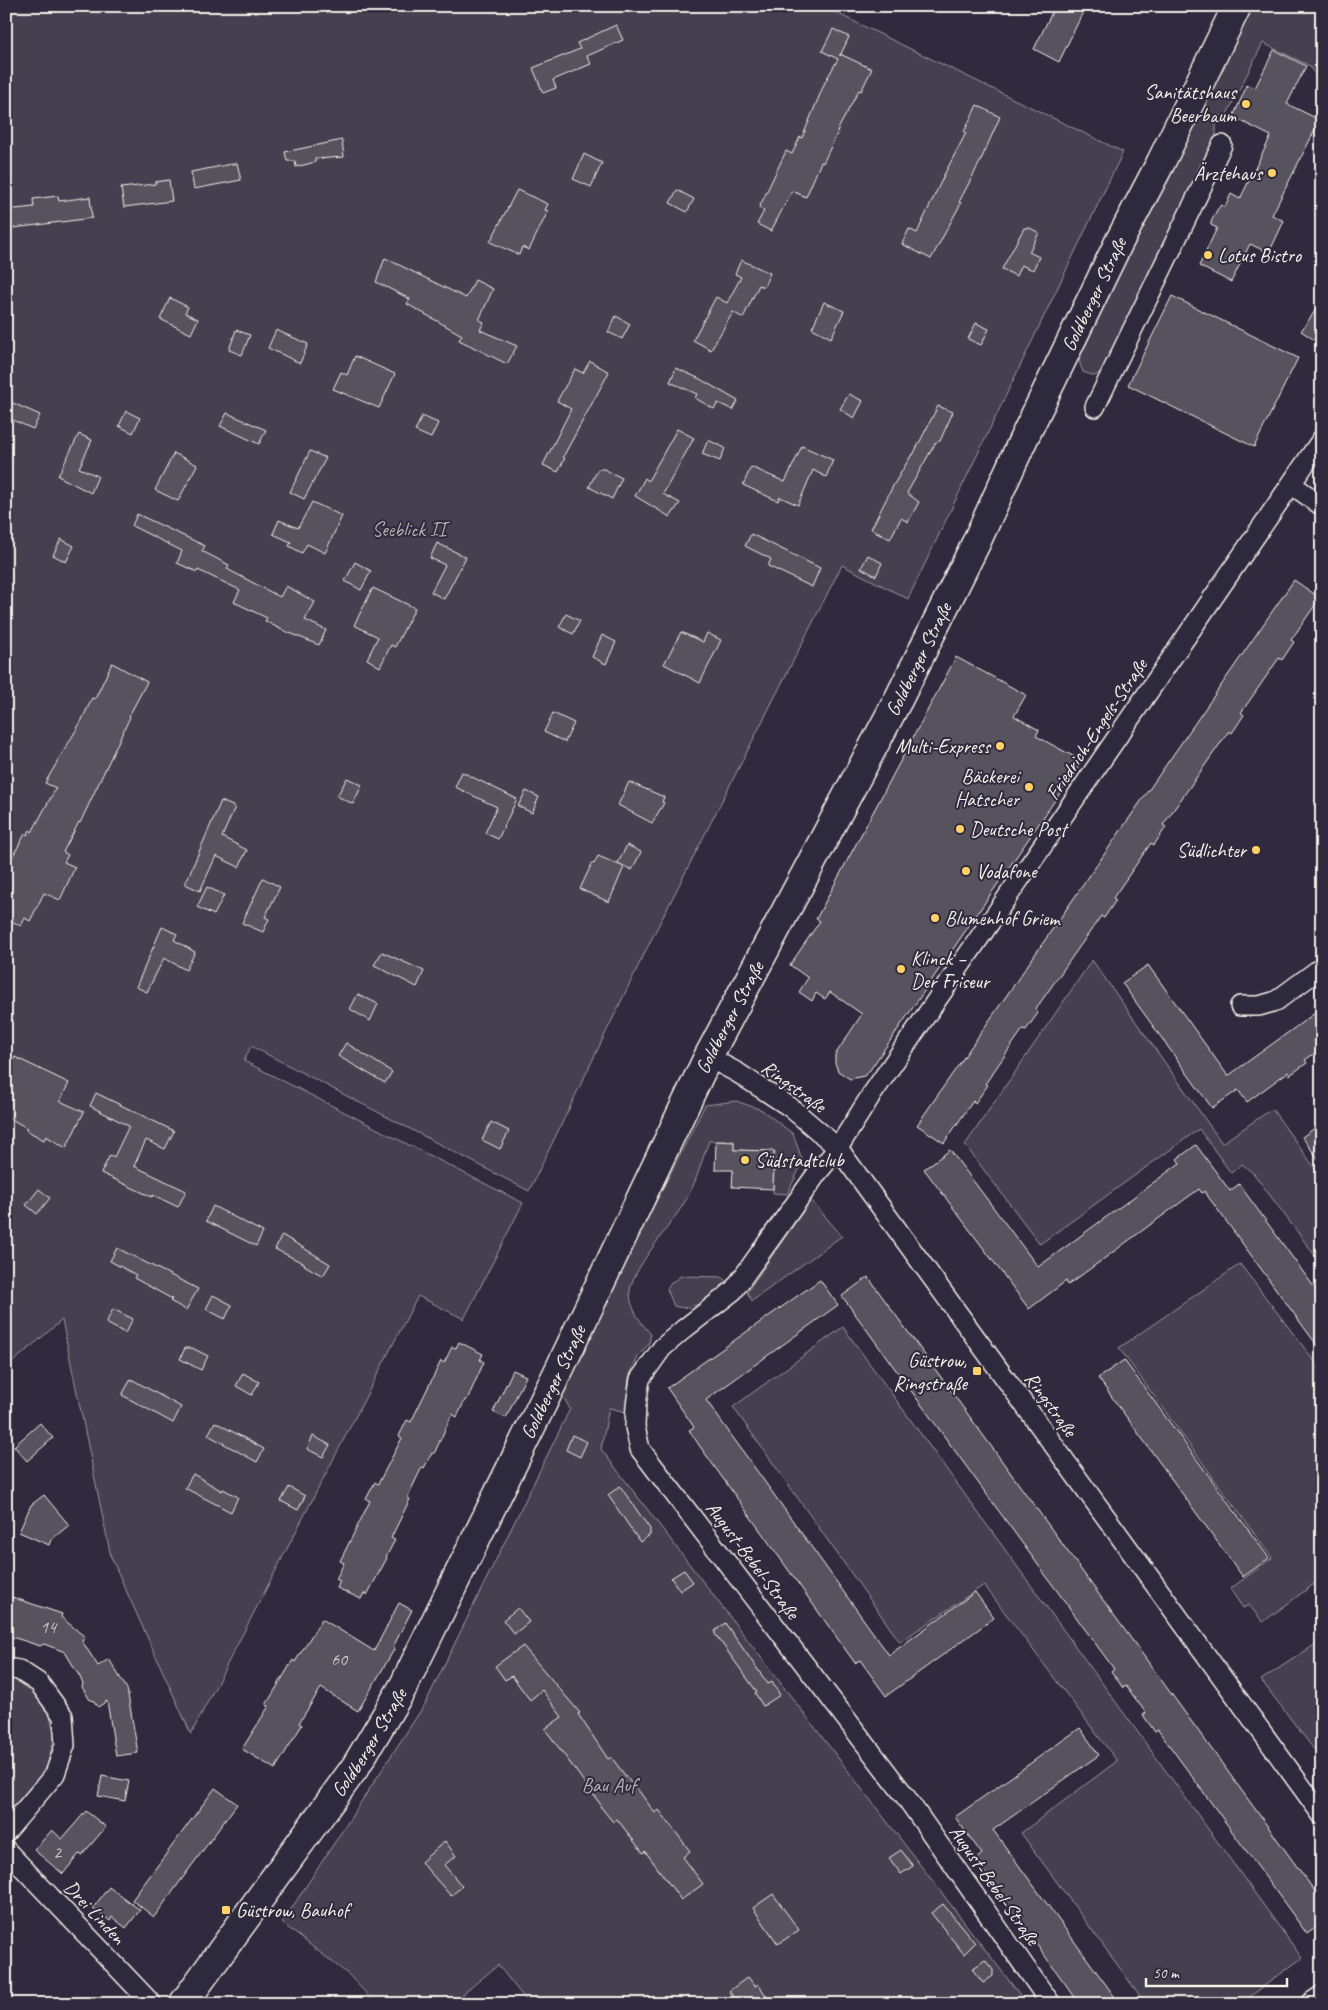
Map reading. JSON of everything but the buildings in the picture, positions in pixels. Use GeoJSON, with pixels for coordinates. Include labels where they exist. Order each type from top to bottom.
{"type":"FeatureCollection","features":[{"type":"Feature","properties":{"kind":"main road","name":"Goldberger Straße"},"geometry":{"type":"LineString","coordinates":[[183,2004],[356,1766],[399,1694],[558,1372],[708,1057],[903,691],[976,543],[1023,440],[1119,242],[1161,162],[1237,6]]}},
{"type":"Feature","properties":{"kind":"street"},"geometry":{"type":"LineString","coordinates":[[1095,407],[1222,144]]}},
{"type":"Feature","properties":{"kind":"street","name":"Friedrich-Engels-Straße"},"geometry":{"type":"LineString","coordinates":[[838,1148],[870,1097],[1322,439]]}},
{"type":"Feature","properties":{"kind":"street"},"geometry":{"type":"LineString","coordinates":[[1291,484],[1322,506]]}},
{"type":"Feature","properties":{"kind":"street"},"geometry":{"type":"LineString","coordinates":[[1240,1006],[1260,1006],[1276,1001],[1322,967]]}},
{"type":"Feature","properties":{"kind":"street","name":"Ringstraße"},"geometry":{"type":"LineString","coordinates":[[708,1057],[738,1073],[790,1108],[838,1148],[1322,1815]]}},
{"type":"Feature","properties":{"kind":"street","name":"August-Bebel-Straße"},"geometry":{"type":"LineString","coordinates":[[838,1148],[818,1172],[733,1291],[662,1348],[640,1379],[635,1427],[640,1449],[905,1796],[1051,2004]]}},
{"type":"Feature","properties":{"kind":"street"},"geometry":{"type":"LineString","coordinates":[[6,1668],[19,1670],[39,1683],[62,1716],[65,1745],[55,1774],[6,1832]]}},
{"type":"Feature","properties":{"kind":"street","name":"Drei Linden"},"geometry":{"type":"LineString","coordinates":[[6,1850],[152,2004]]}},
{"type":"Feature","properties":{"kind":"street"},"geometry":{"type":"LineString","coordinates":[[1310,2004],[1322,1995]]}},
{"type":"Feature","properties":{"kind":"green space","name":"Seeblick II"},"geometry":{"type":"Polygon","coordinates":[[[6,6],[822,6],[1123,152],[908,599],[842,565],[647,948],[529,1191],[251,1046],[244,1061],[523,1203],[464,1319],[418,1296],[191,1734],[111,1557],[62,1320],[6,1368],[6,6]]]}},
{"type":"Feature","properties":{"kind":"green space"},"geometry":{"type":"Polygon","coordinates":[[[1250,6],[1322,6],[1322,88],[1310,66],[1263,43],[1226,116],[1216,115],[1216,139],[1103,371],[1095,376],[1083,372],[1079,361],[1082,346],[1250,6]]]}},
{"type":"Feature","properties":{"kind":"green space"},"geometry":{"type":"Polygon","coordinates":[[[1092,960],[1222,1143],[1272,1109],[1322,1178],[1322,1265],[1254,1174],[1242,1164],[1231,1173],[1199,1129],[1040,1244],[965,1145],[1092,960]]]}},
{"type":"Feature","properties":{"kind":"green space","name":"Bau Auf"},"geometry":{"type":"Polygon","coordinates":[[[736,1101],[762,1110],[793,1134],[803,1162],[787,1194],[773,1193],[775,1151],[734,1150],[734,1141],[709,1141],[691,1191],[638,1269],[633,1280],[630,1296],[633,1308],[651,1334],[649,1343],[638,1357],[629,1377],[626,1412],[609,1408],[601,1449],[1027,2004],[529,2004],[498,1965],[451,2004],[376,2004],[349,1975],[282,1923],[425,1704],[570,1409],[560,1391],[705,1105],[736,1101]]]}},
{"type":"Feature","properties":{"kind":"green space"},"geometry":{"type":"Polygon","coordinates":[[[811,1200],[842,1236],[752,1301],[747,1292],[811,1200]]]}},
{"type":"Feature","properties":{"kind":"green space"},"geometry":{"type":"Polygon","coordinates":[[[1240,1264],[1322,1371],[1322,1578],[1263,1622],[1249,1605],[1243,1608],[1230,1589],[1272,1558],[1119,1348],[1240,1264]]]}},
{"type":"Feature","properties":{"kind":"green space"},"geometry":{"type":"Polygon","coordinates":[[[681,1276],[721,1277],[726,1281],[703,1302],[682,1308],[674,1306],[667,1289],[672,1282],[681,1276]]]}},
{"type":"Feature","properties":{"kind":"green space"},"geometry":{"type":"Polygon","coordinates":[[[843,1327],[1302,1958],[1240,2004],[1146,2004],[1021,1833],[1117,1761],[984,1585],[900,1642],[733,1407],[843,1327]]]}},
{"type":"Feature","properties":{"kind":"green space"},"geometry":{"type":"Polygon","coordinates":[[[1322,1640],[1322,1760],[1261,1680],[1322,1640]]]}},
{"type":"Feature","properties":{"kind":"green space"},"geometry":{"type":"Polygon","coordinates":[[[6,1675],[29,1685],[48,1709],[55,1735],[46,1771],[6,1815],[6,1675]]]}},
{"type":"Feature","properties":{"kind":"place","name":"Sanitätshaus Beerbaum"},"geometry":{"type":"Point","coordinates":[1246,104]}},
{"type":"Feature","properties":{"kind":"place","name":"Ärztehaus"},"geometry":{"type":"Point","coordinates":[1272,173]}},
{"type":"Feature","properties":{"kind":"place","name":"Lotus Bistro"},"geometry":{"type":"Point","coordinates":[1208,255]}},
{"type":"Feature","properties":{"kind":"place","name":"Multi-Express"},"geometry":{"type":"Point","coordinates":[1000,746]}},
{"type":"Feature","properties":{"kind":"place","name":"Bäckerei Hatscher"},"geometry":{"type":"Point","coordinates":[1029,787]}},
{"type":"Feature","properties":{"kind":"place","name":"Deutsche Post"},"geometry":{"type":"Point","coordinates":[960,829]}},
{"type":"Feature","properties":{"kind":"place","name":"Südlichter"},"geometry":{"type":"Point","coordinates":[1256,850]}},
{"type":"Feature","properties":{"kind":"place","name":"Vodafone"},"geometry":{"type":"Point","coordinates":[966,871]}},
{"type":"Feature","properties":{"kind":"place","name":"Blumenhof Griem"},"geometry":{"type":"Point","coordinates":[935,918]}},
{"type":"Feature","properties":{"kind":"place","name":"Klinck – Der Friseur"},"geometry":{"type":"Point","coordinates":[901,969]}},
{"type":"Feature","properties":{"kind":"place","name":"Südstadtclub"},"geometry":{"type":"Point","coordinates":[745,1160]}},
{"type":"Feature","properties":{"kind":"place","name":"Güstrow, Ringstraße"},"geometry":{"type":"Point","coordinates":[977,1371]}},
{"type":"Feature","properties":{"kind":"place","name":"Güstrow, Bauhof"},"geometry":{"type":"Point","coordinates":[226,1910]}}]}
